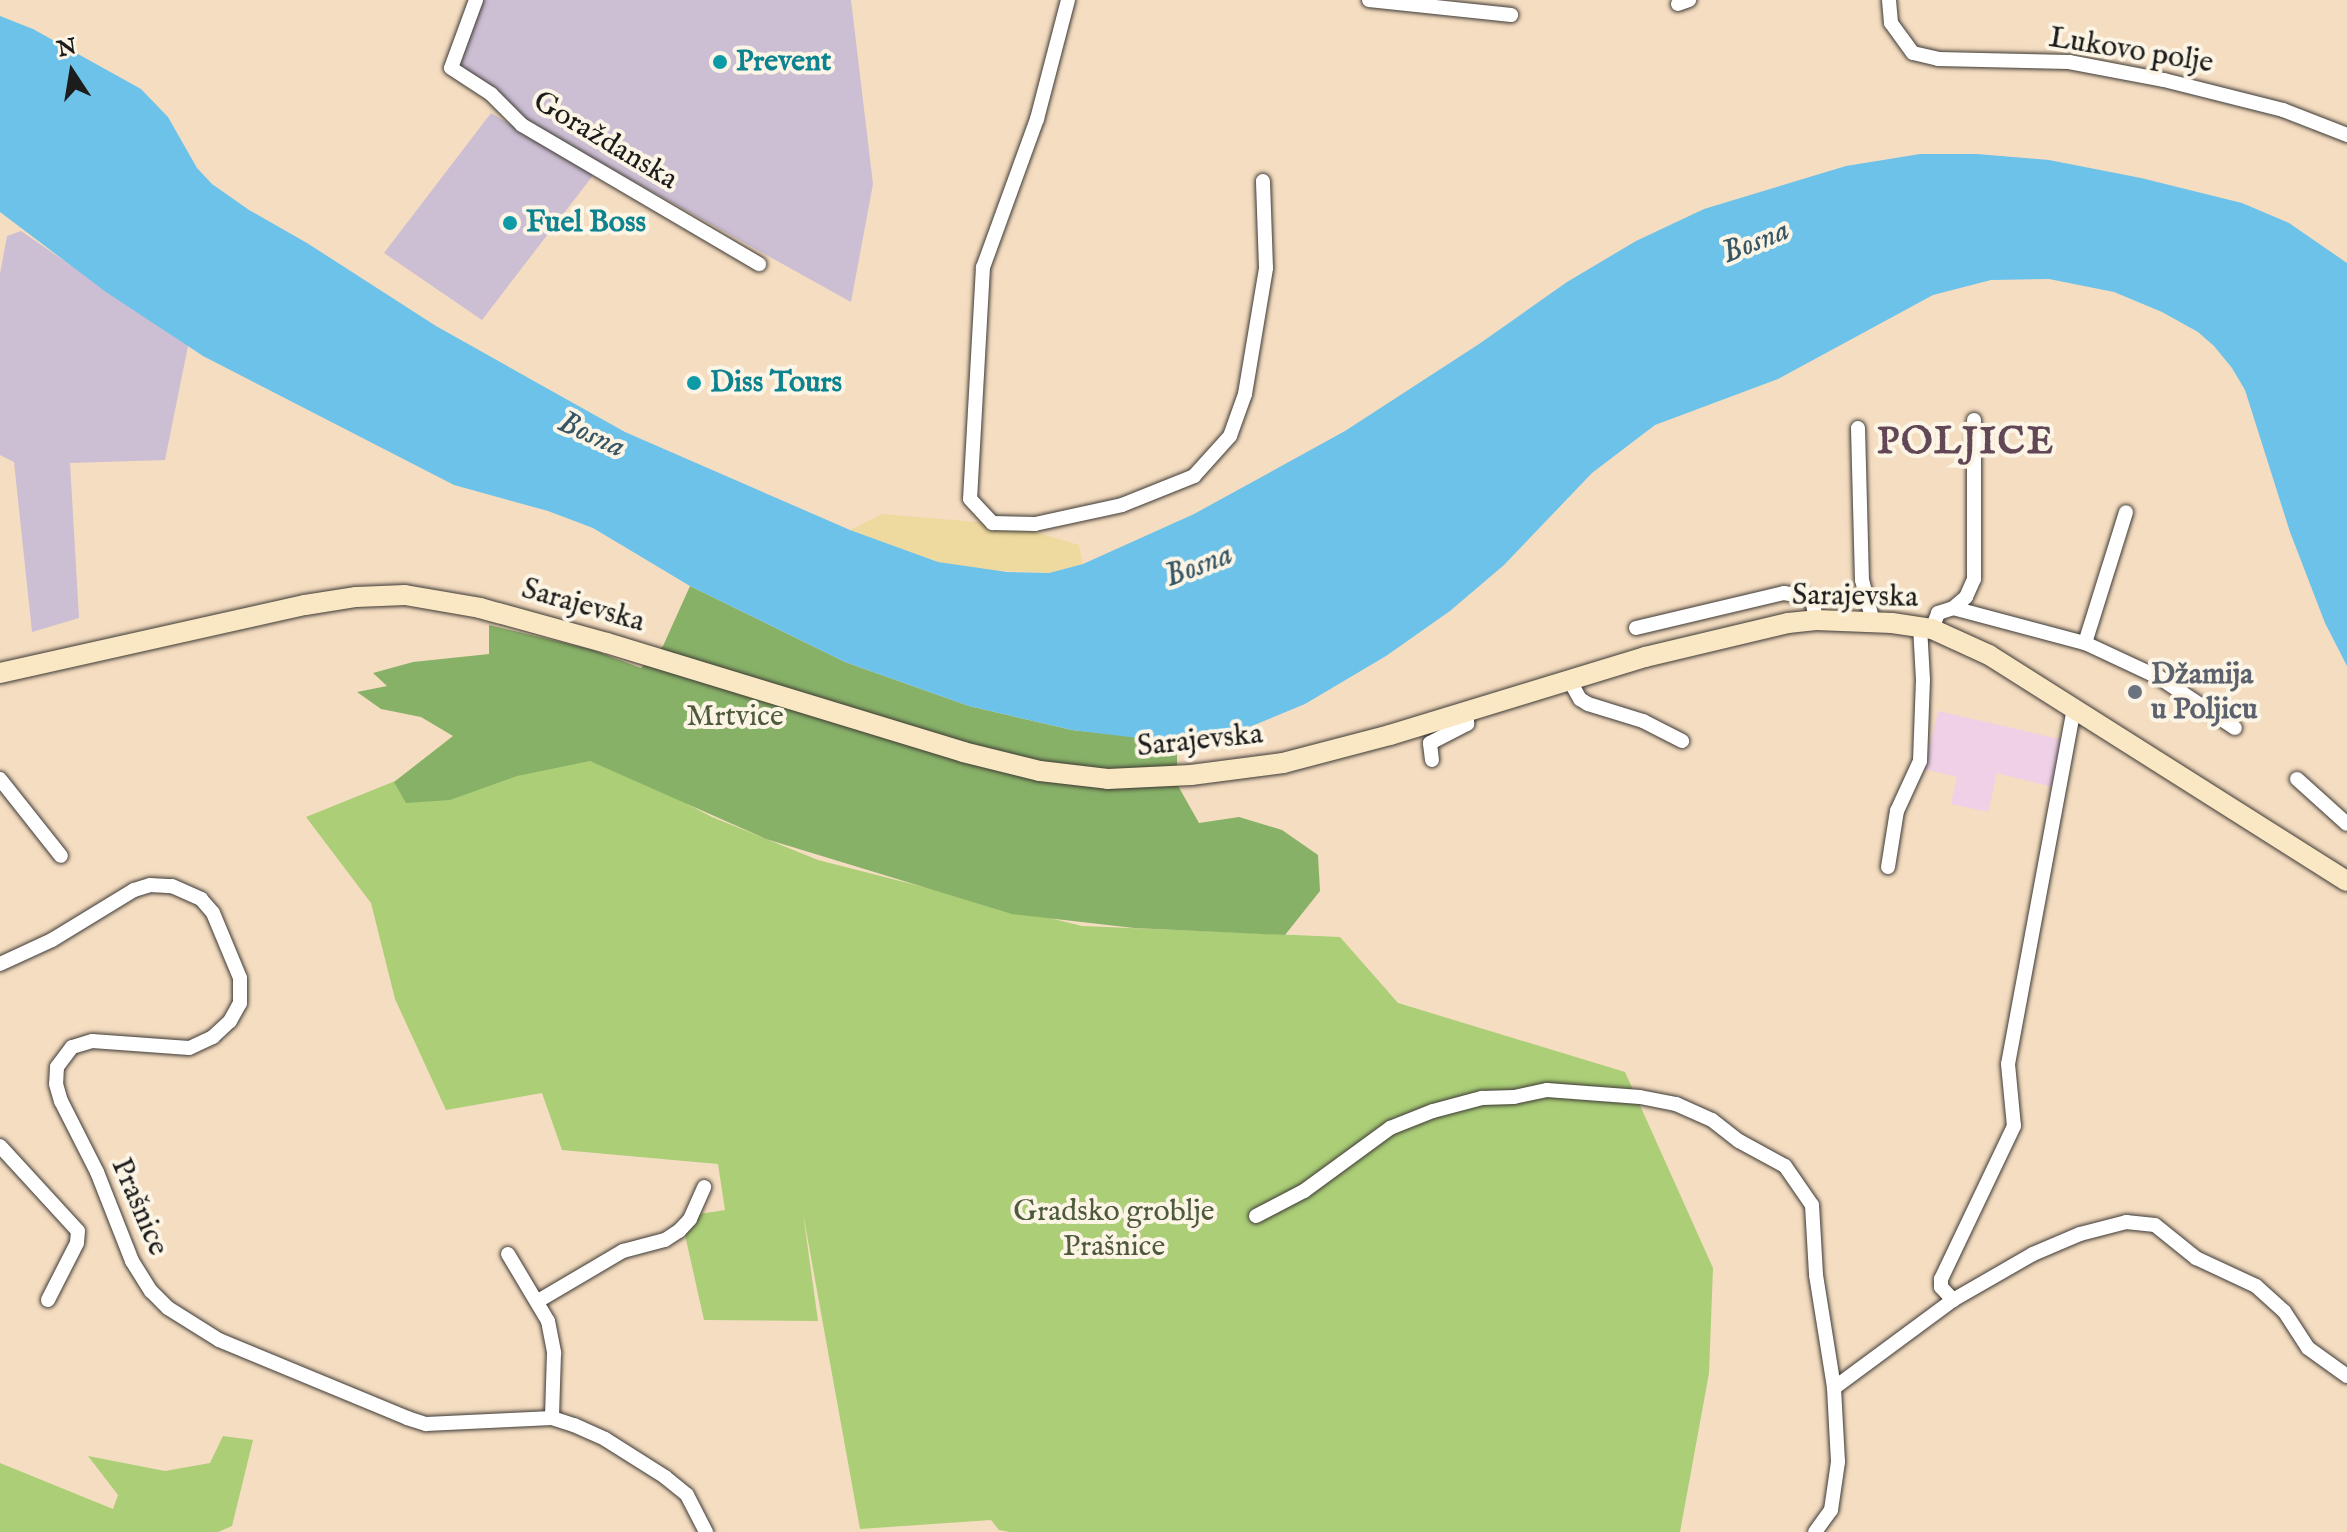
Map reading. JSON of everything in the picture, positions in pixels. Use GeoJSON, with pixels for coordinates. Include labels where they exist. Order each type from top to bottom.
{"type":"FeatureCollection","features":[{"type":"Feature","properties":{"kind":"main road","name":"Sarajevska"},"geometry":{"type":"LineString","coordinates":[[0,673],[305,605],[405,595],[480,608],[593,639],[963,752],[1040,771],[1108,779],[1191,775],[1283,763],[1467,713],[1712,639],[1816,620],[1873,622],[1926,628],[1989,655],[2347,881]]}},
{"type":"Feature","properties":{"kind":"street","name":"Goraždanska"},"geometry":{"type":"LineString","coordinates":[[476,0],[451,68],[491,94],[522,125],[759,264]]}},
{"type":"Feature","properties":{"kind":"street"},"geometry":{"type":"LineString","coordinates":[[1068,0],[1037,119],[1000,212],[983,267],[970,499],[992,523],[1035,524],[1122,505],[1194,476],[1230,436],[1245,394],[1266,268],[1263,181]]}},
{"type":"Feature","properties":{"kind":"street"},"geometry":{"type":"LineString","coordinates":[[1369,0],[1511,15]]}},
{"type":"Feature","properties":{"kind":"street","name":"Lukovo polje"},"geometry":{"type":"LineString","coordinates":[[1889,0],[1891,23],[1913,53],[1938,59],[2069,62],[2224,93],[2283,110],[2347,135]]}},
{"type":"Feature","properties":{"kind":"street"},"geometry":{"type":"LineString","coordinates":[[1888,867],[1897,811],[1920,761],[1926,628],[1938,613],[1953,608],[1966,597],[1974,579],[1974,420]]}},
{"type":"Feature","properties":{"kind":"street"},"geometry":{"type":"LineString","coordinates":[[1858,428],[1862,580],[1873,622]]}},
{"type":"Feature","properties":{"kind":"street"},"geometry":{"type":"LineString","coordinates":[[2085,643],[2126,512]]}},
{"type":"Feature","properties":{"kind":"street"},"geometry":{"type":"LineString","coordinates":[[1636,628],[1784,593],[1812,598],[1816,620]]}},
{"type":"Feature","properties":{"kind":"street"},"geometry":{"type":"LineString","coordinates":[[1953,608],[2085,643],[2160,678],[2235,728]]}},
{"type":"Feature","properties":{"kind":"street"},"geometry":{"type":"LineString","coordinates":[[1570,681],[1580,699],[1588,704],[1643,721],[1682,741]]}},
{"type":"Feature","properties":{"kind":"street"},"geometry":{"type":"LineString","coordinates":[[1953,1300],[1941,1287],[1941,1279],[2014,1126],[2008,1064],[2074,708]]}},
{"type":"Feature","properties":{"kind":"street"},"geometry":{"type":"LineString","coordinates":[[1432,760],[1430,743],[1467,724],[1467,713]]}},
{"type":"Feature","properties":{"kind":"street"},"geometry":{"type":"LineString","coordinates":[[0,779],[61,856]]}},
{"type":"Feature","properties":{"kind":"street"},"geometry":{"type":"LineString","coordinates":[[2297,779],[2347,824]]}},
{"type":"Feature","properties":{"kind":"street","name":"Prašnice"},"geometry":{"type":"LineString","coordinates":[[0,964],[52,940],[134,890],[150,885],[172,886],[201,899],[213,913],[240,978],[240,1003],[230,1021],[213,1037],[189,1048],[92,1041],[72,1047],[57,1067],[56,1084],[61,1101],[97,1172],[117,1228],[141,1277],[168,1308],[219,1340],[407,1418],[426,1424],[552,1418],[605,1439],[665,1477],[687,1495],[706,1532]]}},
{"type":"Feature","properties":{"kind":"street"},"geometry":{"type":"LineString","coordinates":[[1256,1216],[1304,1191],[1390,1128],[1433,1111],[1482,1098],[1514,1097],[1547,1090],[1640,1097],[1676,1104],[1712,1120],[1739,1141],[1785,1166],[1812,1205],[1817,1250],[1816,1275],[1834,1388],[1838,1462],[1831,1510],[1815,1532]]}},
{"type":"Feature","properties":{"kind":"street"},"geometry":{"type":"LineString","coordinates":[[0,1146],[78,1231],[77,1243],[48,1300]]}},
{"type":"Feature","properties":{"kind":"street"},"geometry":{"type":"LineString","coordinates":[[538,1301],[623,1251],[665,1240],[679,1231],[690,1219],[704,1187]]}},
{"type":"Feature","properties":{"kind":"street"},"geometry":{"type":"LineString","coordinates":[[1834,1388],[1953,1300],[2033,1254],[2080,1234],[2126,1222],[2155,1225],[2196,1258],[2256,1286],[2284,1311],[2308,1348],[2347,1376]]}},
{"type":"Feature","properties":{"kind":"street"},"geometry":{"type":"LineString","coordinates":[[508,1254],[548,1321],[554,1353],[552,1418]]}},
{"type":"Feature","properties":{"kind":"shaded area","name":"Prevent"},"geometry":{"type":"Polygon","coordinates":[[[481,0],[851,0],[873,184],[851,302],[529,123],[503,104],[498,90],[457,64],[481,0]]]}},
{"type":"Feature","properties":{"kind":"shaded area"},"geometry":{"type":"Polygon","coordinates":[[[491,113],[594,174],[482,320],[384,253],[491,113]]]}},
{"type":"Feature","properties":{"kind":"shaded area"},"geometry":{"type":"Polygon","coordinates":[[[21,231],[188,346],[165,460],[70,463],[79,618],[32,632],[14,462],[0,455],[0,274],[7,236],[21,231]]]}},
{"type":"Feature","properties":{"kind":"shaded area"},"geometry":{"type":"Polygon","coordinates":[[[1938,711],[2064,740],[2053,787],[1997,773],[1988,812],[1951,804],[1957,777],[1924,769],[1938,711]]]}},
{"type":"Feature","properties":{"kind":"green space","name":"Mrtvice"},"geometry":{"type":"Polygon","coordinates":[[[690,586],[845,662],[969,706],[1072,730],[1177,741],[1177,784],[1199,823],[1239,817],[1282,830],[1318,855],[1320,891],[1285,935],[1134,928],[1012,914],[766,839],[590,761],[517,776],[450,800],[406,803],[394,782],[453,736],[421,717],[381,709],[357,692],[387,686],[373,673],[413,662],[489,654],[489,625],[590,649],[641,668],[663,646],[690,586]]]}},
{"type":"Feature","properties":{"kind":"green space","name":"Gradsko groblje Prašnice"},"geometry":{"type":"Polygon","coordinates":[[[522,740],[628,773],[712,817],[818,860],[1082,926],[1340,937],[1398,1003],[1625,1072],[1713,1268],[1709,1373],[1680,1532],[1010,1532],[999,1530],[991,1520],[860,1529],[803,1213],[818,1321],[704,1320],[681,1217],[725,1210],[718,1164],[562,1150],[542,1093],[446,1110],[395,999],[371,903],[306,817],[415,773],[522,740]]]}},
{"type":"Feature","properties":{"kind":"green space"},"geometry":{"type":"Polygon","coordinates":[[[223,1436],[253,1440],[232,1526],[218,1532],[0,1532],[0,1463],[113,1509],[118,1495],[88,1456],[165,1471],[210,1463],[223,1436]]]}},
{"type":"Feature","properties":{"kind":"sand"},"geometry":{"type":"Polygon","coordinates":[[[882,514],[1012,525],[1079,545],[1083,564],[1049,573],[969,569],[938,562],[850,530],[882,514]]]}},
{"type":"Feature","properties":{"kind":"water","name":"Bosna"},"geometry":{"type":"Polygon","coordinates":[[[0,16],[33,29],[141,89],[168,117],[197,168],[212,184],[249,210],[307,243],[436,326],[625,432],[850,530],[938,562],[1007,572],[1049,573],[1083,564],[1194,514],[1345,431],[1479,344],[1567,282],[1636,241],[1704,209],[1846,166],[1920,154],[1977,154],[2049,160],[2141,178],[2242,203],[2289,223],[2347,263],[2347,666],[2325,623],[2290,532],[2245,390],[2214,346],[2198,332],[2162,312],[2114,292],[2049,279],[1991,280],[1933,295],[1778,379],[1655,425],[1592,473],[1504,565],[1450,611],[1386,656],[1305,704],[1252,726],[1210,738],[1146,739],[1072,730],[969,706],[845,662],[690,586],[593,528],[548,511],[454,485],[203,356],[106,292],[0,212],[0,16]]]}},
{"type":"Feature","properties":{"kind":"place","name":"Prevent"},"geometry":{"type":"Point","coordinates":[720,62]}},
{"type":"Feature","properties":{"kind":"place","name":"Fuel Boss"},"geometry":{"type":"Point","coordinates":[510,223]}},
{"type":"Feature","properties":{"kind":"place","name":"Diss Tours"},"geometry":{"type":"Point","coordinates":[694,383]}},
{"type":"Feature","properties":{"kind":"place","name":"Džamija u Poljicu"},"geometry":{"type":"Point","coordinates":[2135,692]}},
{"type":"Feature","properties":{"kind":"district","name":"POLJICE"},"geometry":{"type":"Point","coordinates":[1966,444]}}]}
